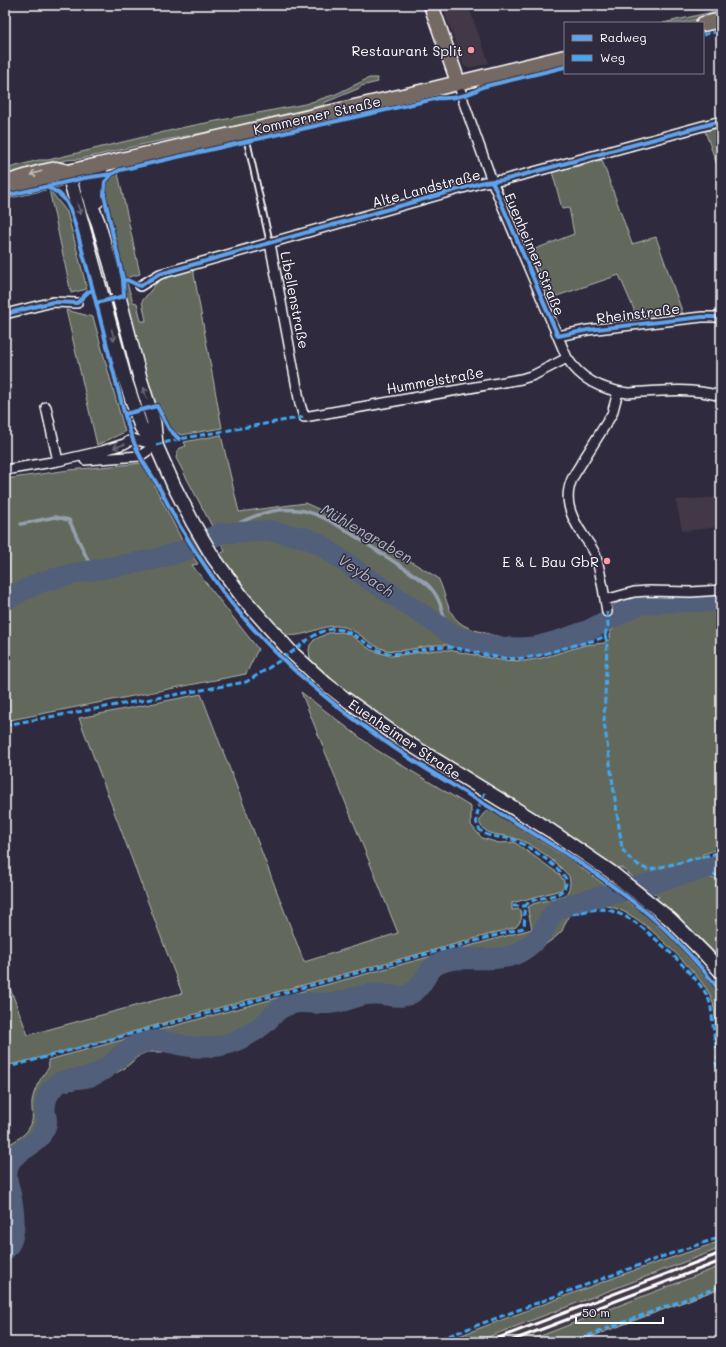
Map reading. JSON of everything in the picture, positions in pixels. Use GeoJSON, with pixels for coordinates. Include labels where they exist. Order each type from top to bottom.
{"type":"FeatureCollection","features":[{"type":"Feature","properties":{"kind":"main road","name":"Euenheimer Straße"},"geometry":{"type":"LineString","coordinates":[[431,5],[458,82]]}},
{"type":"Feature","properties":{"kind":"main road"},"geometry":{"type":"LineString","coordinates":[[704,24],[721,20]]}},
{"type":"Feature","properties":{"kind":"main road","name":"Kommerner Straße"},"geometry":{"type":"LineString","coordinates":[[5,191],[57,179],[68,172],[564,57]]}},
{"type":"Feature","properties":{"kind":"main road"},"geometry":{"type":"LineString","coordinates":[[98,222],[95,189],[97,176],[103,164]]}},
{"type":"Feature","properties":{"kind":"main road","name":"Kommerner Straße"},"geometry":{"type":"LineString","coordinates":[[5,182],[56,169],[68,172]]}},
{"type":"Feature","properties":{"kind":"main road","name":"Euenheimer Straße"},"geometry":{"type":"LineString","coordinates":[[82,169],[92,207],[111,266],[130,341],[154,422],[156,445]]}},
{"type":"Feature","properties":{"kind":"main road","name":"Euenheimer Straße"},"geometry":{"type":"LineString","coordinates":[[68,172],[130,396],[141,427],[156,445],[168,474],[193,523],[213,557],[233,586],[258,617],[291,652],[332,689],[364,714],[403,740],[551,831],[611,872],[648,900],[688,936],[721,972]]}},
{"type":"Feature","properties":{"kind":"street","name":"Euenheimer Straße"},"geometry":{"type":"LineString","coordinates":[[458,82],[492,181],[567,358],[578,371],[595,384],[618,392],[628,393],[689,390],[721,396]]}},
{"type":"Feature","properties":{"kind":"street","name":"Alte Landstraße"},"geometry":{"type":"LineString","coordinates":[[140,286],[160,274],[270,243],[492,181],[503,180],[721,123]]}},
{"type":"Feature","properties":{"kind":"street","name":"Libellenstraße"},"geometry":{"type":"LineString","coordinates":[[270,243],[300,404],[304,417]]}},
{"type":"Feature","properties":{"kind":"street"},"geometry":{"type":"LineString","coordinates":[[5,314],[53,302],[77,303]]}},
{"type":"Feature","properties":{"kind":"street","name":"Rheinstraße"},"geometry":{"type":"LineString","coordinates":[[558,336],[588,330],[694,318],[721,317]]}},
{"type":"Feature","properties":{"kind":"street","name":"Hummelstraße"},"geometry":{"type":"LineString","coordinates":[[304,417],[521,379],[534,375],[567,358]]}},
{"type":"Feature","properties":{"kind":"street"},"geometry":{"type":"LineString","coordinates":[[607,612],[594,553],[576,524],[569,504],[568,489],[569,483],[612,414],[618,392]]}},
{"type":"Feature","properties":{"kind":"street"},"geometry":{"type":"LineString","coordinates":[[46,407],[58,461]]}},
{"type":"Feature","properties":{"kind":"street"},"geometry":{"type":"LineString","coordinates":[[5,470],[58,461],[102,451],[134,439],[156,445]]}},
{"type":"Feature","properties":{"kind":"street"},"geometry":{"type":"LineString","coordinates":[[58,461],[140,456],[156,445]]}},
{"type":"Feature","properties":{"kind":"street"},"geometry":{"type":"LineString","coordinates":[[605,600],[634,592],[691,592],[721,590]]}},
{"type":"Feature","properties":{"kind":"lane","name":"Libellenstraße"},"geometry":{"type":"LineString","coordinates":[[247,141],[270,243]]}},
{"type":"Feature","properties":{"kind":"shaded area"},"geometry":{"type":"Polygon","coordinates":[[[442,5],[468,5],[489,63],[469,68],[464,66],[442,5]]]}},
{"type":"Feature","properties":{"kind":"shaded area"},"geometry":{"type":"Polygon","coordinates":[[[721,497],[721,527],[682,531],[676,500],[721,497]]]}},
{"type":"Feature","properties":{"kind":"shaded area"},"geometry":{"type":"Polygon","coordinates":[[[721,1248],[721,1266],[606,1312],[525,1342],[475,1342],[721,1248]]]}},
{"type":"Feature","properties":{"kind":"green space"},"geometry":{"type":"Polygon","coordinates":[[[721,10],[721,14],[686,22],[667,22],[721,10]]]}},
{"type":"Feature","properties":{"kind":"green space"},"geometry":{"type":"Polygon","coordinates":[[[369,78],[377,78],[378,82],[361,86],[360,88],[324,103],[324,105],[218,130],[149,143],[81,159],[67,160],[5,175],[5,169],[39,160],[48,160],[185,127],[305,104],[336,94],[369,78]]]}},
{"type":"Feature","properties":{"kind":"green space"},"geometry":{"type":"Polygon","coordinates":[[[715,129],[718,133],[720,139],[722,158],[721,176],[705,131],[715,129]]]}},
{"type":"Feature","properties":{"kind":"green space"},"geometry":{"type":"Polygon","coordinates":[[[602,160],[632,244],[656,237],[683,314],[638,319],[619,275],[551,298],[530,251],[574,234],[569,208],[562,209],[552,171],[602,160]]]}},
{"type":"Feature","properties":{"kind":"green space"},"geometry":{"type":"Polygon","coordinates":[[[118,173],[140,274],[126,278],[123,275],[106,193],[108,182],[118,173]]]}},
{"type":"Feature","properties":{"kind":"green space"},"geometry":{"type":"Polygon","coordinates":[[[49,189],[67,212],[87,289],[71,293],[49,189]]]}},
{"type":"Feature","properties":{"kind":"green space"},"geometry":{"type":"Polygon","coordinates":[[[193,269],[222,428],[181,435],[171,429],[160,405],[152,404],[124,286],[127,283],[133,302],[137,303],[141,321],[146,321],[142,301],[159,280],[164,277],[193,269]]]}},
{"type":"Feature","properties":{"kind":"green space"},"geometry":{"type":"Polygon","coordinates":[[[66,310],[93,317],[125,432],[97,445],[66,310]]]}},
{"type":"Feature","properties":{"kind":"green space"},"geometry":{"type":"Polygon","coordinates":[[[221,435],[239,512],[305,503],[345,521],[438,578],[451,613],[459,622],[467,627],[491,635],[511,639],[530,640],[563,633],[586,625],[603,616],[602,620],[567,636],[530,645],[505,646],[504,650],[542,647],[579,636],[603,626],[605,628],[603,632],[597,637],[523,657],[506,656],[446,645],[401,651],[386,650],[374,645],[357,633],[345,627],[338,626],[330,626],[297,635],[282,634],[226,565],[220,554],[225,551],[176,458],[178,449],[186,446],[184,442],[221,435]]]}},
{"type":"Feature","properties":{"kind":"green space"},"geometry":{"type":"Polygon","coordinates":[[[143,463],[182,540],[198,564],[192,565],[258,649],[246,674],[5,721],[5,479],[69,470],[143,463]]]}},
{"type":"Feature","properties":{"kind":"green space"},"geometry":{"type":"Polygon","coordinates":[[[721,594],[721,745],[719,772],[719,820],[721,842],[716,849],[703,854],[702,856],[703,858],[721,854],[721,870],[713,872],[710,875],[711,878],[721,879],[721,959],[684,922],[656,898],[659,897],[620,867],[617,869],[547,821],[400,730],[350,695],[310,659],[310,645],[314,640],[328,633],[342,632],[349,634],[371,650],[391,656],[437,650],[449,650],[500,660],[524,661],[542,658],[585,645],[604,643],[610,639],[610,630],[613,630],[613,625],[610,624],[610,608],[627,599],[646,595],[721,594]]]}},
{"type":"Feature","properties":{"kind":"green space"},"geometry":{"type":"Polygon","coordinates":[[[301,692],[375,749],[471,807],[471,825],[482,838],[499,843],[514,842],[559,874],[564,881],[564,886],[561,890],[512,903],[512,910],[519,909],[522,916],[516,927],[80,1047],[5,1066],[5,975],[28,1035],[182,993],[79,718],[201,694],[304,962],[398,933],[301,692]]]}},
{"type":"Feature","properties":{"kind":"green space"},"geometry":{"type":"Polygon","coordinates":[[[491,810],[572,861],[646,915],[679,947],[721,995],[721,1051],[717,1039],[711,997],[706,988],[689,967],[667,945],[638,920],[615,908],[607,906],[590,906],[574,910],[568,917],[562,931],[527,958],[498,966],[447,969],[437,976],[424,993],[411,1002],[397,1004],[372,1002],[334,1011],[298,1009],[286,1014],[261,1036],[234,1051],[207,1055],[167,1050],[162,1052],[147,1052],[140,1055],[125,1068],[100,1082],[63,1091],[54,1102],[53,1123],[47,1139],[37,1150],[22,1159],[16,1169],[15,1177],[20,1207],[19,1240],[12,1254],[5,1259],[5,1148],[24,1134],[31,1125],[34,1092],[38,1083],[49,1067],[48,1060],[532,929],[528,907],[533,904],[565,895],[570,886],[569,876],[551,859],[529,844],[521,840],[485,830],[480,824],[480,818],[484,813],[491,810]]]}},
{"type":"Feature","properties":{"kind":"green space"},"geometry":{"type":"Polygon","coordinates":[[[721,1241],[721,1248],[475,1342],[443,1342],[624,1274],[721,1241]]]}},
{"type":"Feature","properties":{"kind":"green space"},"geometry":{"type":"Polygon","coordinates":[[[721,1266],[721,1288],[577,1342],[525,1342],[721,1266]]]}},
{"type":"Feature","properties":{"kind":"waterway","name":"Mühlengraben"},"geometry":{"type":"LineString","coordinates":[[221,533],[248,519],[277,510],[298,510],[329,520],[427,584],[441,605],[446,631]]}},
{"type":"Feature","properties":{"kind":"waterway","name":"Mühlengraben"},"geometry":{"type":"LineString","coordinates":[[21,524],[55,517],[69,520],[93,571]]}},
{"type":"Feature","properties":{"kind":"waterway","name":"Veybach"},"geometry":{"type":"LineString","coordinates":[[5,600],[40,582],[77,573],[151,560],[170,555],[186,550],[221,533],[271,531],[306,538],[318,543],[458,638],[499,647],[535,647],[567,638],[587,631],[633,607],[642,604],[721,601]]}},
{"type":"Feature","properties":{"kind":"waterway"},"geometry":{"type":"LineString","coordinates":[[5,1250],[12,1238],[14,1230],[14,1214],[7,1179],[7,1168],[14,1157],[36,1141],[41,1135],[47,1123],[45,1110],[47,1097],[50,1091],[59,1083],[89,1077],[101,1072],[130,1048],[145,1042],[161,1041],[186,1046],[201,1047],[217,1046],[232,1042],[246,1036],[264,1024],[286,1005],[301,1002],[332,1003],[368,994],[392,996],[403,996],[410,994],[420,986],[429,971],[438,964],[458,959],[500,958],[520,952],[537,939],[552,915],[559,908],[721,864]]}},
{"type":"Feature","properties":{"kind":"railway"},"geometry":{"type":"LineString","coordinates":[[488,1342],[721,1253]]}},
{"type":"Feature","properties":{"kind":"railway"},"geometry":{"type":"LineString","coordinates":[[508,1342],[721,1261]]}},
{"type":"Feature","properties":{"kind":"marked path"},"geometry":{"type":"LineString","coordinates":[[704,35],[721,30]]}},
{"type":"Feature","properties":{"kind":"marked path"},"geometry":{"type":"LineString","coordinates":[[156,445],[179,439],[304,417]]}},
{"type":"Feature","properties":{"kind":"marked path"},"geometry":{"type":"LineString","coordinates":[[5,725],[246,682],[294,651],[312,637],[327,630],[344,630],[372,647],[388,653],[395,654],[445,647],[513,659],[539,655],[601,638],[605,635],[608,625],[607,612]]}},
{"type":"Feature","properties":{"kind":"marked path"},"geometry":{"type":"LineString","coordinates":[[605,635],[607,643],[604,722],[622,848],[624,852],[634,862],[649,870],[714,854],[721,850]]}},
{"type":"Feature","properties":{"kind":"marked path"},"geometry":{"type":"LineString","coordinates":[[5,1068],[523,928],[525,906],[532,901],[551,896],[562,891],[565,886],[566,879],[550,862],[518,842],[508,838],[484,834],[481,831],[477,823],[478,809],[485,792]]}},
{"type":"Feature","properties":{"kind":"marked path"},"geometry":{"type":"LineString","coordinates":[[713,875],[721,875]]}},
{"type":"Feature","properties":{"kind":"marked path"},"geometry":{"type":"LineString","coordinates":[[715,886],[719,884],[721,879]]}},
{"type":"Feature","properties":{"kind":"marked path"},"geometry":{"type":"LineString","coordinates":[[513,906],[526,906]]}},
{"type":"Feature","properties":{"kind":"marked path"},"geometry":{"type":"LineString","coordinates":[[573,914],[597,909],[607,910],[625,916],[654,938],[688,970],[705,991],[709,1000],[716,1046],[721,1056]]}},
{"type":"Feature","properties":{"kind":"marked path"},"geometry":{"type":"LineString","coordinates":[[719,1054],[716,1063],[721,1081]]}},
{"type":"Feature","properties":{"kind":"marked path"},"geometry":{"type":"LineString","coordinates":[[432,1342],[661,1257],[721,1237]]}},
{"type":"Feature","properties":{"kind":"marked path"},"geometry":{"type":"LineString","coordinates":[[571,1342],[721,1286]]}},
{"type":"Feature","properties":{"kind":"cycle path"},"geometry":{"type":"LineString","coordinates":[[5,196],[84,178],[112,174],[120,170],[439,98],[462,96],[482,87],[564,67]]}},
{"type":"Feature","properties":{"kind":"cycle path"},"geometry":{"type":"LineString","coordinates":[[123,281],[127,280],[140,286],[160,274],[484,182],[503,180],[721,121]]}},
{"type":"Feature","properties":{"kind":"cycle path"},"geometry":{"type":"LineString","coordinates":[[96,303],[124,296],[123,279],[104,195],[105,182],[112,174]]}},
{"type":"Feature","properties":{"kind":"cycle path"},"geometry":{"type":"LineString","coordinates":[[492,181],[558,336],[588,330],[702,317],[721,317]]}},
{"type":"Feature","properties":{"kind":"cycle path"},"geometry":{"type":"LineString","coordinates":[[46,187],[63,197],[73,217],[123,408],[136,447],[191,544],[223,592],[243,617],[286,663],[359,723],[439,777],[555,847],[611,884],[649,915],[682,946],[721,992]]}},
{"type":"Feature","properties":{"kind":"cycle path"},"geometry":{"type":"LineString","coordinates":[[5,314],[53,302],[77,303],[88,292],[93,290]]}},
{"type":"Feature","properties":{"kind":"cycle path"},"geometry":{"type":"LineString","coordinates":[[125,414],[157,406],[169,429],[179,439]]}},
{"type":"Feature","properties":{"kind":"place","name":"Restaurant Split"},"geometry":{"type":"Point","coordinates":[471,50]}},
{"type":"Feature","properties":{"kind":"place","name":"E & L Bau GbR"},"geometry":{"type":"Point","coordinates":[607,561]}}]}
